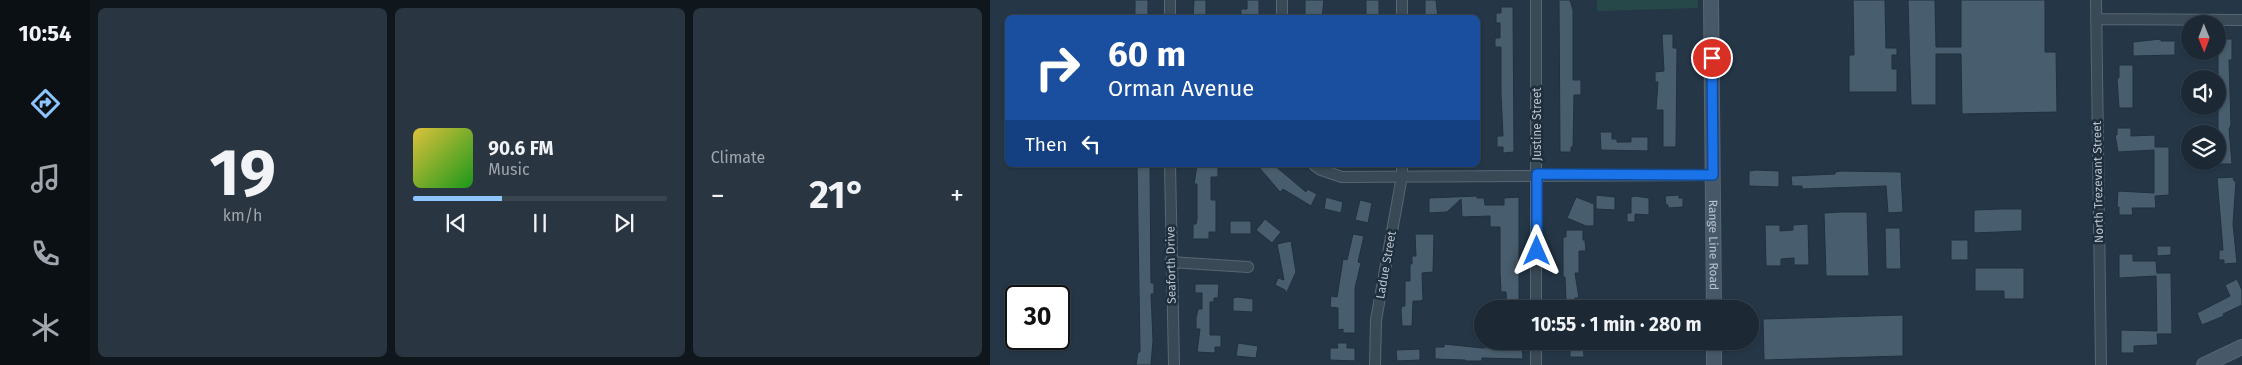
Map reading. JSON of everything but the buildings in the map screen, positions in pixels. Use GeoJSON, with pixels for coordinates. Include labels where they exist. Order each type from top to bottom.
{"type":"FeatureCollection","features":[{"type":"Feature","properties":{"kind":"main road","name":"Range Line Road"},"geometry":{"type":"LineString","coordinates":[[1711,0],[1714,300]]}},
{"type":"Feature","properties":{"kind":"main road"},"geometry":{"type":"LineString","coordinates":[[2204,365],[2242,347]]}},
{"type":"Feature","properties":{"kind":"main road"},"geometry":{"type":"LineString","coordinates":[[1714,350],[1714,365]]}},
{"type":"Feature","properties":{"kind":"street"},"geometry":{"type":"LineString","coordinates":[[1170,0],[1170,15]]}},
{"type":"Feature","properties":{"kind":"street"},"geometry":{"type":"LineString","coordinates":[[1282,0],[1282,15]]}},
{"type":"Feature","properties":{"kind":"street"},"geometry":{"type":"LineString","coordinates":[[1402,0],[1402,15]]}},
{"type":"Feature","properties":{"kind":"street","name":"Justine Street"},"geometry":{"type":"LineString","coordinates":[[1536,0],[1536,300]]}},
{"type":"Feature","properties":{"kind":"street","name":"North Trezevant Street"},"geometry":{"type":"LineString","coordinates":[[2096,0],[2101,365]]}},
{"type":"Feature","properties":{"kind":"street"},"geometry":{"type":"LineString","coordinates":[[2096,19],[2242,20]]}},
{"type":"Feature","properties":{"kind":"street","name":"Seaforth Drive"},"geometry":{"type":"LineString","coordinates":[[1170,167],[1170,262],[1174,365]]}},
{"type":"Feature","properties":{"kind":"street"},"geometry":{"type":"LineString","coordinates":[[1317,167],[1342,176],[1713,175]]}},
{"type":"Feature","properties":{"kind":"street","name":"Ladue Street"},"geometry":{"type":"LineString","coordinates":[[1375,365],[1376,320],[1402,176],[1402,167]]}},
{"type":"Feature","properties":{"kind":"street"},"geometry":{"type":"LineString","coordinates":[[1170,262],[1248,266]]}},
{"type":"Feature","properties":{"kind":"street"},"geometry":{"type":"LineString","coordinates":[[1536,350],[1536,365]]}},
{"type":"Feature","properties":{"kind":"green space"},"geometry":{"type":"Polygon","coordinates":[[[1597,0],[1698,0],[1698,8],[1597,11],[1597,0]]]}},
{"type":"Feature","properties":{"kind":"route"},"geometry":{"type":"LineString","coordinates":[[1537,251],[1537,174],[1713,175],[1712,58]]}}]}
